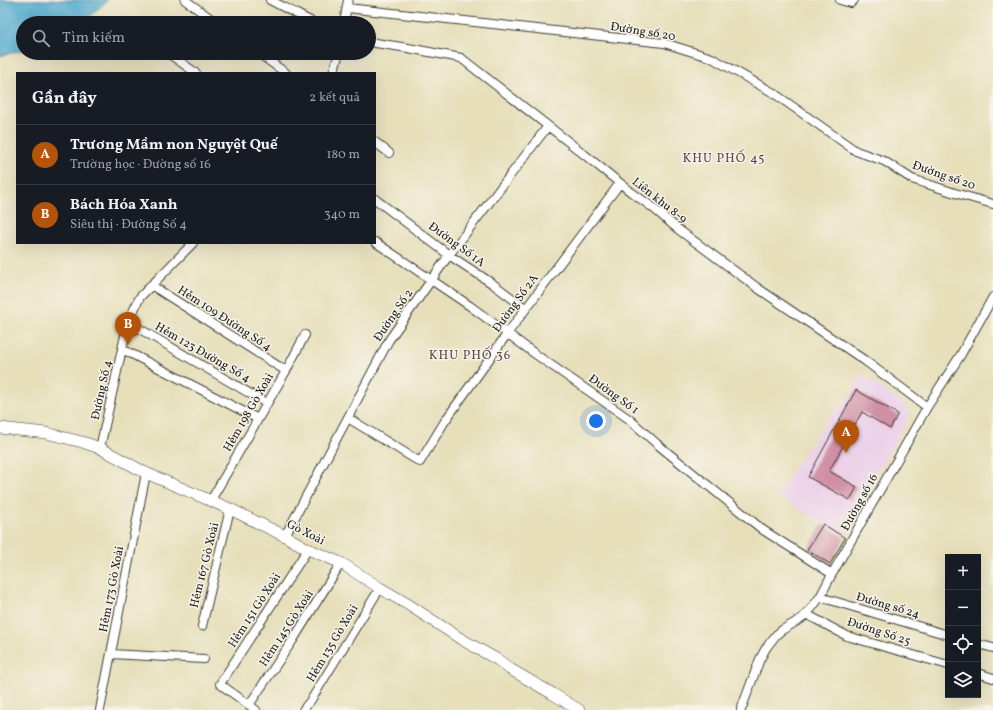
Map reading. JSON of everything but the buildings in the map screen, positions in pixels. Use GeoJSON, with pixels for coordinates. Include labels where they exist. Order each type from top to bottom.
{"type":"FeatureCollection","features":[{"type":"Feature","properties":{"kind":"street"},"geometry":{"type":"LineString","coordinates":[[185,0],[207,16]]}},
{"type":"Feature","properties":{"kind":"street"},"geometry":{"type":"LineString","coordinates":[[270,0],[301,16]]}},
{"type":"Feature","properties":{"kind":"street"},"geometry":{"type":"LineString","coordinates":[[840,0],[853,1]]}},
{"type":"Feature","properties":{"kind":"street"},"geometry":{"type":"LineString","coordinates":[[345,16],[347,4]]}},
{"type":"Feature","properties":{"kind":"street","name":"Đường số 20"},"geometry":{"type":"LineString","coordinates":[[347,4],[664,43],[712,58],[772,92],[856,151],[884,161],[912,179],[993,204]]}},
{"type":"Feature","properties":{"kind":"street","name":"Liên khu 8-9"},"geometry":{"type":"LineString","coordinates":[[376,43],[462,58],[652,207],[679,230],[759,289],[864,360],[927,407]]}},
{"type":"Feature","properties":{"kind":"street"},"geometry":{"type":"LineString","coordinates":[[178,60],[195,72]]}},
{"type":"Feature","properties":{"kind":"street"},"geometry":{"type":"LineString","coordinates":[[268,60],[285,72]]}},
{"type":"Feature","properties":{"kind":"street"},"geometry":{"type":"LineString","coordinates":[[333,72],[337,60]]}},
{"type":"Feature","properties":{"kind":"street","name":"Đường Số 2"},"geometry":{"type":"LineString","coordinates":[[285,536],[389,340],[449,255],[548,126]]}},
{"type":"Feature","properties":{"kind":"street"},"geometry":{"type":"LineString","coordinates":[[376,143],[389,153]]}},
{"type":"Feature","properties":{"kind":"street","name":"Đường Số 2A"},"geometry":{"type":"LineString","coordinates":[[348,418],[420,462],[445,421],[525,308],[620,183]]}},
{"type":"Feature","properties":{"kind":"street","name":"Đường Số 1A"},"geometry":{"type":"LineString","coordinates":[[376,200],[449,255],[493,284],[525,308]]}},
{"type":"Feature","properties":{"kind":"street","name":"Đường Số 1"},"geometry":{"type":"LineString","coordinates":[[376,243],[470,306],[507,334],[629,419],[657,444],[763,530],[832,574]]}},
{"type":"Feature","properties":{"kind":"street","name":"Đường Số 4"},"geometry":{"type":"LineString","coordinates":[[100,448],[128,322],[140,297],[193,244]]}},
{"type":"Feature","properties":{"kind":"street","name":"Hẻm 109 Đường Số 4"},"geometry":{"type":"LineString","coordinates":[[151,285],[286,371]]}},
{"type":"Feature","properties":{"kind":"street","name":"Đường số 16"},"geometry":{"type":"LineString","coordinates":[[741,710],[760,659],[768,644],[776,634],[797,621],[812,609],[820,597],[927,407],[960,356],[993,297]]}},
{"type":"Feature","properties":{"kind":"street","name":"Hẻm 123 Đường Số 4"},"geometry":{"type":"LineString","coordinates":[[128,322],[266,403]]}},
{"type":"Feature","properties":{"kind":"street","name":"Hẻm 198 Gò Xoài"},"geometry":{"type":"LineString","coordinates":[[211,500],[266,403],[286,371],[305,335]]}},
{"type":"Feature","properties":{"kind":"street"},"geometry":{"type":"LineString","coordinates":[[122,349],[258,419]]}},
{"type":"Feature","properties":{"kind":"street","name":"Gò Xoài"},"geometry":{"type":"LineString","coordinates":[[0,428],[46,433],[100,448],[146,473],[211,500],[285,536],[308,549],[341,563],[461,639],[579,710]]}},
{"type":"Feature","properties":{"kind":"street","name":"Hẻm 173 Gò Xoài"},"geometry":{"type":"LineString","coordinates":[[100,710],[146,473]]}},
{"type":"Feature","properties":{"kind":"street","name":"Hẻm 167 Gò Xoài"},"geometry":{"type":"LineString","coordinates":[[202,626],[230,509]]}},
{"type":"Feature","properties":{"kind":"street","name":"Hẻm 151 Gò Xoài"},"geometry":{"type":"LineString","coordinates":[[253,708],[220,684],[308,549]]}},
{"type":"Feature","properties":{"kind":"street","name":"Hẻm 145 Gò Xoài"},"geometry":{"type":"LineString","coordinates":[[253,708],[341,563]]}},
{"type":"Feature","properties":{"kind":"street","name":"Hẻm 135 Gò Xoài"},"geometry":{"type":"LineString","coordinates":[[303,710],[312,700],[380,588]]}},
{"type":"Feature","properties":{"kind":"street","name":"Đường số 24"},"geometry":{"type":"LineString","coordinates":[[820,597],[945,634]]}},
{"type":"Feature","properties":{"kind":"street","name":"Đường Số 25"},"geometry":{"type":"LineString","coordinates":[[806,614],[848,636],[945,664]]}},
{"type":"Feature","properties":{"kind":"street"},"geometry":{"type":"LineString","coordinates":[[981,645],[993,648]]}},
{"type":"Feature","properties":{"kind":"street"},"geometry":{"type":"LineString","coordinates":[[111,654],[204,659]]}},
{"type":"Feature","properties":{"kind":"street"},"geometry":{"type":"LineString","coordinates":[[981,674],[993,678]]}},
{"type":"Feature","properties":{"kind":"shaded area"},"geometry":{"type":"Polygon","coordinates":[[[862,374],[907,407],[909,417],[842,536],[777,495],[835,409],[837,411],[856,386],[855,385],[862,374]]]}},
{"type":"Feature","properties":{"kind":"water"},"geometry":{"type":"Polygon","coordinates":[[[0,0],[108,0],[90,16],[16,16],[16,52],[0,56],[0,0]]]}},
{"type":"Feature","properties":{"kind":"place","name":"Bách Hóa Xanh"},"geometry":{"type":"Point","coordinates":[128,345]}},
{"type":"Feature","properties":{"kind":"place","name":"Trương Mầm non Nguyệt Quế"},"geometry":{"type":"Point","coordinates":[846,453]}},
{"type":"Feature","properties":{"kind":"district","name":"KHU PHỐ 45"},"geometry":{"type":"Point","coordinates":[724,157]}},
{"type":"Feature","properties":{"kind":"district","name":"KHU PHỐ 36"},"geometry":{"type":"Point","coordinates":[470,354]}}]}
